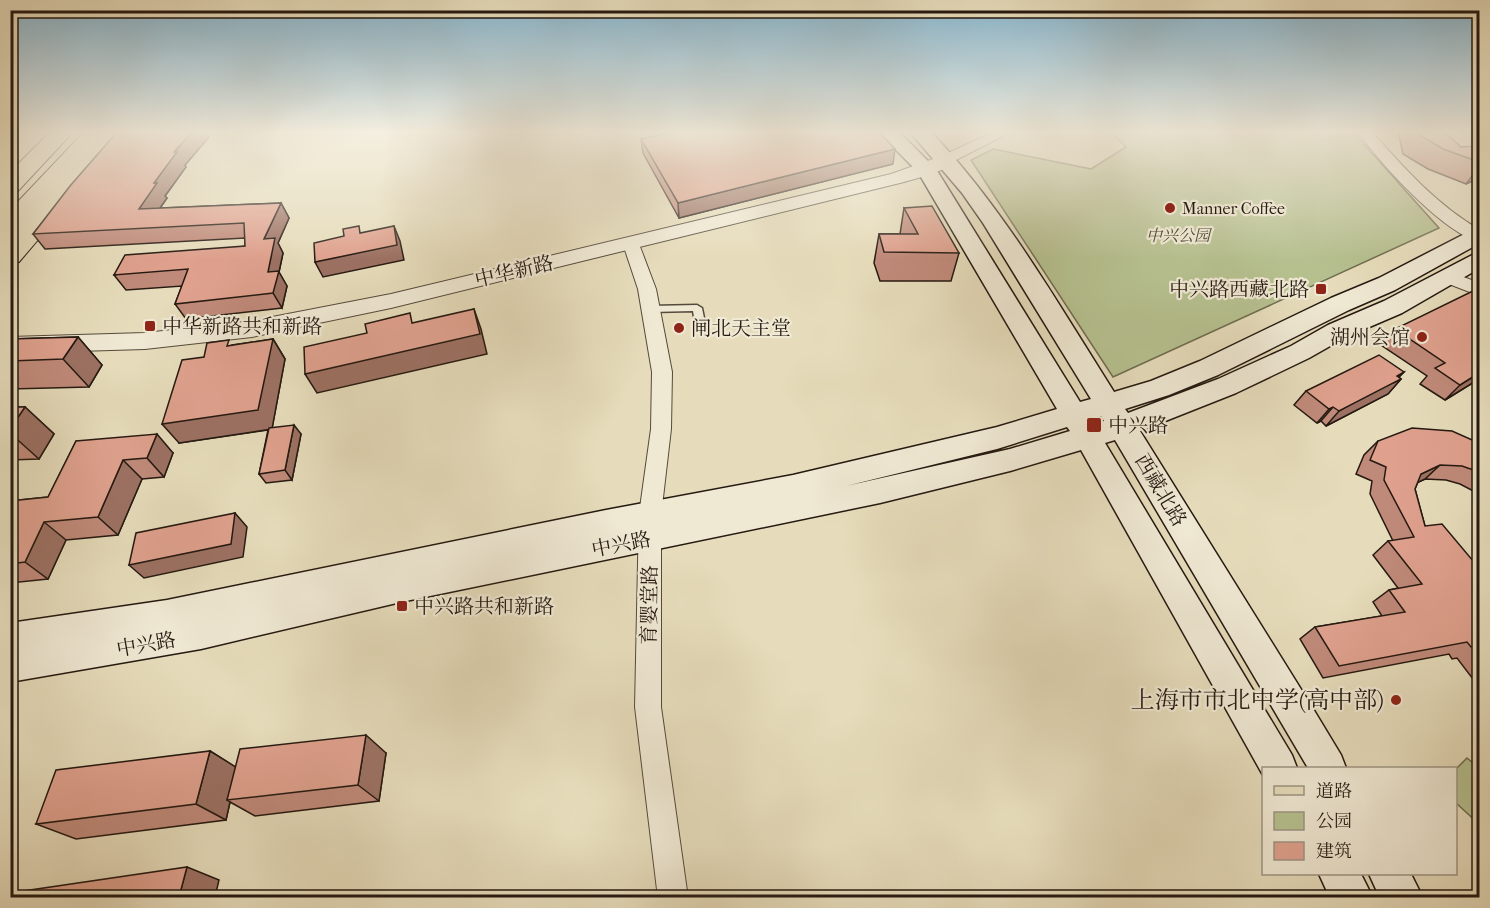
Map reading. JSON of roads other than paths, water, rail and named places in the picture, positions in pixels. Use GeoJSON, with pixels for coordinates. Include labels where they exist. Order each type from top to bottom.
{"type":"FeatureCollection","features":[{"type":"Feature","properties":{"kind":"highway"},"geometry":{"type":"LineString","coordinates":[[10,203],[36,174]]}},
{"type":"Feature","properties":{"kind":"highway"},"geometry":{"type":"LineString","coordinates":[[10,226],[57,174]]}},
{"type":"Feature","properties":{"kind":"main road"},"geometry":{"type":"LineString","coordinates":[[10,186],[21,174]]}},
{"type":"Feature","properties":{"kind":"main road"},"geometry":{"type":"LineString","coordinates":[[10,256],[82,174]]}},
{"type":"Feature","properties":{"kind":"main road","name":"西藏北路"},"geometry":{"type":"LineString","coordinates":[[942,174],[1081,427],[1278,767]]}},
{"type":"Feature","properties":{"kind":"main road","name":"西藏北路"},"geometry":{"type":"LineString","coordinates":[[946,174],[1004,237],[1278,681],[1327,767]]}},
{"type":"Feature","properties":{"kind":"main road","name":"中兴路"},"geometry":{"type":"LineString","coordinates":[[10,639],[167,615],[650,527],[880,491],[1011,460],[1081,427],[1227,386],[1300,352],[1337,331],[1393,307],[1447,277],[1479,241]]}},
{"type":"Feature","properties":{"kind":"main road","name":"中兴路"},"geometry":{"type":"LineString","coordinates":[[1115,416],[1340,304],[1479,241]]}},
{"type":"Feature","properties":{"kind":"main road","name":"中兴路"},"geometry":{"type":"LineString","coordinates":[[10,666],[201,634],[650,527]]}},
{"type":"Feature","properties":{"kind":"main road"},"geometry":{"type":"LineString","coordinates":[[1340,875],[1353,897]]}},
{"type":"Feature","properties":{"kind":"main road"},"geometry":{"type":"LineString","coordinates":[[1390,875],[1402,897]]}},
{"type":"Feature","properties":{"kind":"street","name":"中华新路"},"geometry":{"type":"LineString","coordinates":[[10,345],[145,341],[252,329],[391,301],[631,244],[896,174]]}},
{"type":"Feature","properties":{"kind":"street"},"geometry":{"type":"LineString","coordinates":[[1404,174],[1423,195],[1479,241]]}},
{"type":"Feature","properties":{"kind":"street","name":"育婴堂路"},"geometry":{"type":"LineString","coordinates":[[631,244],[647,289],[662,372],[663,400],[650,527],[648,707],[673,897]]}},
{"type":"Feature","properties":{"kind":"street"},"geometry":{"type":"LineString","coordinates":[[1447,277],[1479,290]]}},
{"type":"Feature","properties":{"kind":"lane"},"geometry":{"type":"LineString","coordinates":[[651,309],[697,308],[701,328]]}},
{"type":"Feature","properties":{"kind":"place","name":"Manner Coffee"},"geometry":{"type":"Point","coordinates":[1170,208]}},
{"type":"Feature","properties":{"kind":"place","name":"中兴路西藏北路"},"geometry":{"type":"Point","coordinates":[1321,289]}},
{"type":"Feature","properties":{"kind":"place","name":"中华新路共和新路"},"geometry":{"type":"Point","coordinates":[150,326]}},
{"type":"Feature","properties":{"kind":"place","name":"闸北天主堂"},"geometry":{"type":"Point","coordinates":[679,328]}},
{"type":"Feature","properties":{"kind":"place","name":"湖州会馆"},"geometry":{"type":"Point","coordinates":[1422,337]}},
{"type":"Feature","properties":{"kind":"place","name":"中兴路"},"geometry":{"type":"Point","coordinates":[1094,425]}},
{"type":"Feature","properties":{"kind":"place","name":"中兴路共和新路"},"geometry":{"type":"Point","coordinates":[402,606]}},
{"type":"Feature","properties":{"kind":"place","name":"上海市市北中学(高中部)"},"geometry":{"type":"Point","coordinates":[1396,700]}},
{"type":"Feature","properties":{"kind":"park label","name":"中兴公园"},"geometry":{"type":"Point","coordinates":[1178,235]}}]}
